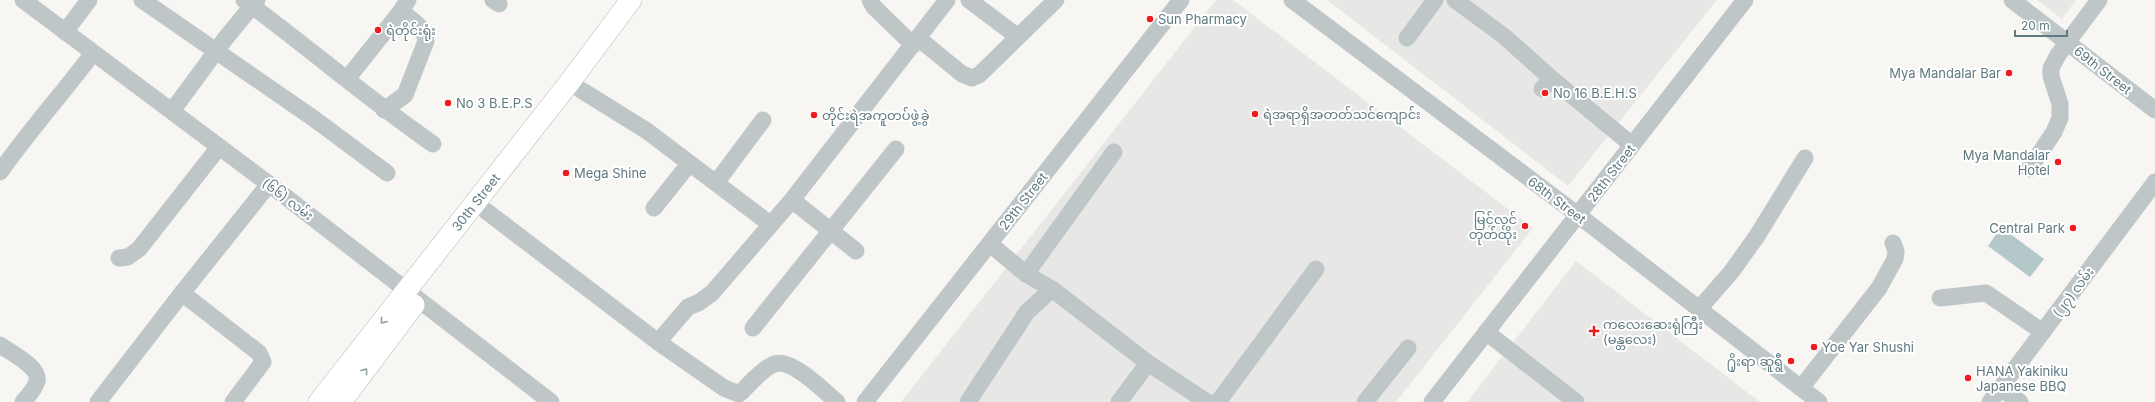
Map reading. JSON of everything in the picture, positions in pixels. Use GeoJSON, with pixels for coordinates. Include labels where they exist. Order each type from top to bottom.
{"type":"FeatureCollection","features":[{"type":"Feature","properties":{"kind":"main road","name":"30th Street"},"geometry":{"type":"LineString","coordinates":[[341,402],[413,295],[631,0]]}},
{"type":"Feature","properties":{"kind":"main road","name":"30th Street"},"geometry":{"type":"LineString","coordinates":[[319,402],[486,211],[580,90],[647,0]]}},
{"type":"Feature","properties":{"kind":"street","name":"(၆၆) လမ်း"},"geometry":{"type":"LineString","coordinates":[[23,0],[269,184],[551,402]]}},
{"type":"Feature","properties":{"kind":"street"},"geometry":{"type":"LineString","coordinates":[[65,32],[89,0]]}},
{"type":"Feature","properties":{"kind":"street"},"geometry":{"type":"LineString","coordinates":[[142,0],[217,51],[387,173]]}},
{"type":"Feature","properties":{"kind":"street"},"geometry":{"type":"LineString","coordinates":[[870,0],[874,7],[916,42],[962,74],[972,78],[979,75],[1056,0]]}},
{"type":"Feature","properties":{"kind":"street"},"geometry":{"type":"LineString","coordinates":[[658,342],[688,307],[698,303],[712,294],[792,200],[916,42],[947,0]]}},
{"type":"Feature","properties":{"kind":"street"},"geometry":{"type":"LineString","coordinates":[[969,0],[1018,37]]}},
{"type":"Feature","properties":{"kind":"street","name":"29th Street"},"geometry":{"type":"LineString","coordinates":[[865,402],[1181,0]]}},
{"type":"Feature","properties":{"kind":"street","name":"68th Street"},"geometry":{"type":"LineString","coordinates":[[1292,0],[1578,215],[1819,402]]}},
{"type":"Feature","properties":{"kind":"street"},"geometry":{"type":"LineString","coordinates":[[1407,38],[1435,0]]}},
{"type":"Feature","properties":{"kind":"street"},"geometry":{"type":"LineString","coordinates":[[1455,0],[1505,37],[1547,84],[1632,145]]}},
{"type":"Feature","properties":{"kind":"street","name":"28th Street"},"geometry":{"type":"LineString","coordinates":[[1432,402],[1745,0]]}},
{"type":"Feature","properties":{"kind":"street","name":"69th Street"},"geometry":{"type":"LineString","coordinates":[[2012,0],[2155,110]]}},
{"type":"Feature","properties":{"kind":"street"},"geometry":{"type":"LineString","coordinates":[[2029,169],[2054,132],[2060,118],[2060,104],[2051,76],[2051,68],[2099,0]]}},
{"type":"Feature","properties":{"kind":"street"},"geometry":{"type":"LineString","coordinates":[[172,112],[251,2],[384,110],[433,144]]}},
{"type":"Feature","properties":{"kind":"street"},"geometry":{"type":"LineString","coordinates":[[347,79],[404,6],[425,34],[426,41],[405,95],[384,110]]}},
{"type":"Feature","properties":{"kind":"street"},"geometry":{"type":"LineString","coordinates":[[0,172],[23,140],[52,108],[93,53]]}},
{"type":"Feature","properties":{"kind":"street"},"geometry":{"type":"LineString","coordinates":[[580,90],[647,131],[770,224]]}},
{"type":"Feature","properties":{"kind":"street"},"geometry":{"type":"LineString","coordinates":[[716,184],[763,120]]}},
{"type":"Feature","properties":{"kind":"street"},"geometry":{"type":"LineString","coordinates":[[119,258],[128,257],[139,249],[219,147]]}},
{"type":"Feature","properties":{"kind":"street"},"geometry":{"type":"LineString","coordinates":[[753,328],[896,149]]}},
{"type":"Feature","properties":{"kind":"street"},"geometry":{"type":"LineString","coordinates":[[1026,274],[1114,152]]}},
{"type":"Feature","properties":{"kind":"street"},"geometry":{"type":"LineString","coordinates":[[1699,309],[1732,271],[1757,236],[1805,158]]}},
{"type":"Feature","properties":{"kind":"street"},"geometry":{"type":"LineString","coordinates":[[654,208],[689,164]]}},
{"type":"Feature","properties":{"kind":"street","name":"(၂၇) လမ်း"},"geometry":{"type":"LineString","coordinates":[[1990,402],[2155,182]]}},
{"type":"Feature","properties":{"kind":"street"},"geometry":{"type":"LineString","coordinates":[[98,402],[269,184]]}},
{"type":"Feature","properties":{"kind":"street"},"geometry":{"type":"LineString","coordinates":[[792,200],[856,251]]}},
{"type":"Feature","properties":{"kind":"street"},"geometry":{"type":"LineString","coordinates":[[486,211],[658,342],[733,392],[739,394],[772,365],[782,363],[795,368],[837,402]]}},
{"type":"Feature","properties":{"kind":"street"},"geometry":{"type":"LineString","coordinates":[[1801,388],[1879,288],[1895,259],[1896,251],[1893,243]]}},
{"type":"Feature","properties":{"kind":"street"},"geometry":{"type":"LineString","coordinates":[[990,244],[1026,274],[1052,289],[1148,363],[1207,402]]}},
{"type":"Feature","properties":{"kind":"street"},"geometry":{"type":"LineString","coordinates":[[1218,402],[1316,269]]}},
{"type":"Feature","properties":{"kind":"street"},"geometry":{"type":"LineString","coordinates":[[968,402],[1027,312],[1052,289]]}},
{"type":"Feature","properties":{"kind":"street"},"geometry":{"type":"LineString","coordinates":[[182,293],[252,346],[259,353],[263,362],[233,402]]}},
{"type":"Feature","properties":{"kind":"street"},"geometry":{"type":"LineString","coordinates":[[1940,298],[1986,293],[2043,332]]}},
{"type":"Feature","properties":{"kind":"street"},"geometry":{"type":"LineString","coordinates":[[1486,332],[1558,397],[1576,402]]}},
{"type":"Feature","properties":{"kind":"street"},"geometry":{"type":"LineString","coordinates":[[0,346],[24,360],[37,375],[38,379],[34,387],[23,402]]}},
{"type":"Feature","properties":{"kind":"street"},"geometry":{"type":"LineString","coordinates":[[1365,402],[1408,348]]}},
{"type":"Feature","properties":{"kind":"street"},"geometry":{"type":"LineString","coordinates":[[1119,402],[1148,363]]}},
{"type":"Feature","properties":{"kind":"street"},"geometry":{"type":"LineString","coordinates":[[2000,388],[2020,402]]}},
{"type":"Feature","properties":{"kind":"shaded area","name":"ရဲအရာရှိအတတ်သင်ကျောင်း"},"geometry":{"type":"Polygon","coordinates":[[[1216,0],[1233,0],[1533,228],[1396,402],[901,402],[1216,0]]]}},
{"type":"Feature","properties":{"kind":"shaded area","name":"No 16 B.E.H.S"},"geometry":{"type":"Polygon","coordinates":[[[1327,0],[1717,0],[1568,186],[1327,0]]]}},
{"type":"Feature","properties":{"kind":"shaded area"},"geometry":{"type":"Polygon","coordinates":[[[2037,0],[2076,0],[2062,19],[2037,0]]]}},
{"type":"Feature","properties":{"kind":"shaded area"},"geometry":{"type":"Polygon","coordinates":[[[2001,227],[2044,259],[2030,277],[1988,246],[2001,227]]]}},
{"type":"Feature","properties":{"kind":"shaded area","name":"ကလေးဆေးရုံကြီး (မန္တလေး)"},"geometry":{"type":"Polygon","coordinates":[[[1576,261],[1760,402],[1467,402],[1576,261]]]}},
{"type":"Feature","properties":{"kind":"place","name":"Sun Pharmacy"},"geometry":{"type":"Point","coordinates":[1150,19]}},
{"type":"Feature","properties":{"kind":"place","name":"ရဲတိုင်းရုံး"},"geometry":{"type":"Point","coordinates":[378,30]}},
{"type":"Feature","properties":{"kind":"place","name":"Mya Mandalar Bar"},"geometry":{"type":"Point","coordinates":[2009,73]}},
{"type":"Feature","properties":{"kind":"place","name":"No 16 B.E.H.S"},"geometry":{"type":"Point","coordinates":[1545,93]}},
{"type":"Feature","properties":{"kind":"place","name":"No 3 B.E.P.S"},"geometry":{"type":"Point","coordinates":[448,103]}},
{"type":"Feature","properties":{"kind":"place","name":"ရဲအရာရှိအတတ်သင်ကျောင်း"},"geometry":{"type":"Point","coordinates":[1255,114]}},
{"type":"Feature","properties":{"kind":"place","name":"တိုင်းရဲအကူတပ်ဖွဲ့ခွဲ"},"geometry":{"type":"Point","coordinates":[814,115]}},
{"type":"Feature","properties":{"kind":"place","name":"Mya Mandalar Hotel"},"geometry":{"type":"Point","coordinates":[2058,162]}},
{"type":"Feature","properties":{"kind":"place","name":"Mega Shine"},"geometry":{"type":"Point","coordinates":[566,173]}},
{"type":"Feature","properties":{"kind":"place","name":"မြင့်လွင် တုတ်ထိုး"},"geometry":{"type":"Point","coordinates":[1525,226]}},
{"type":"Feature","properties":{"kind":"place","name":"Central Park"},"geometry":{"type":"Point","coordinates":[2073,228]}},
{"type":"Feature","properties":{"kind":"place","name":"ကလေးဆေးရုံကြီး (မန္တလေး)"},"geometry":{"type":"Point","coordinates":[1594,331]}},
{"type":"Feature","properties":{"kind":"place","name":"Yoe Yar Shushi"},"geometry":{"type":"Point","coordinates":[1814,347]}},
{"type":"Feature","properties":{"kind":"place","name":"႐ိုးရာ ဆူရွီ"},"geometry":{"type":"Point","coordinates":[1791,361]}},
{"type":"Feature","properties":{"kind":"place","name":"HANA Yakiniku Japanese BBQ"},"geometry":{"type":"Point","coordinates":[1968,378]}}]}
